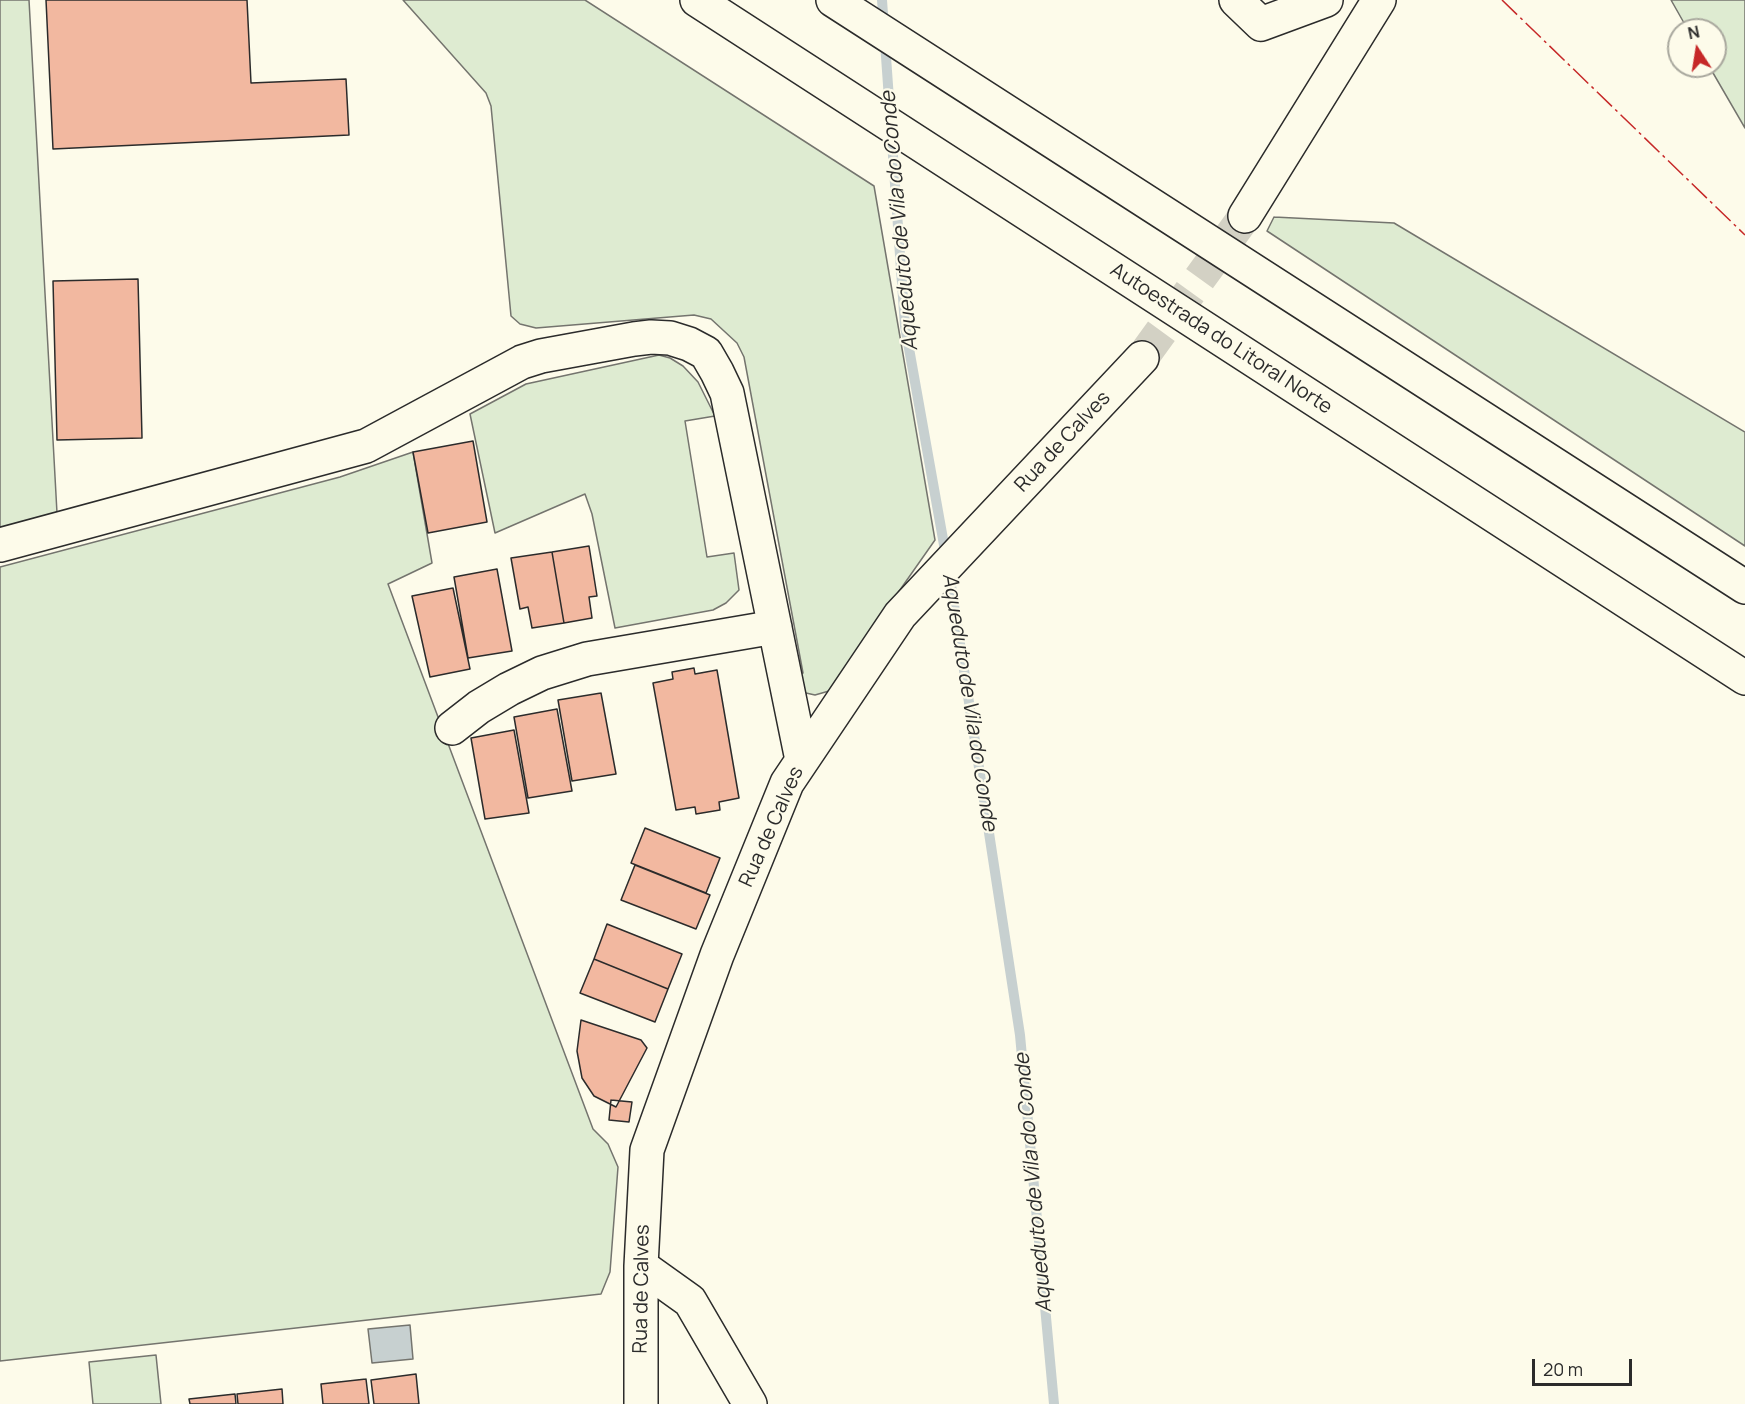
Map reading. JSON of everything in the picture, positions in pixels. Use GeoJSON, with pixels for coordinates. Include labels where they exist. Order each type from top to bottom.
{"type":"FeatureCollection","features":[{"type":"Feature","properties":{"kind":"main road","name":"Autoestrada do Litoral Norte"},"geometry":{"type":"LineString","coordinates":[[697,0],[1745,678]]}},
{"type":"Feature","properties":{"kind":"main road"},"geometry":{"type":"LineString","coordinates":[[833,0],[1745,587]]}},
{"type":"Feature","properties":{"kind":"main road"},"geometry":{"type":"LineString","coordinates":[[1236,0],[1261,24],[1326,0]]}},
{"type":"Feature","properties":{"kind":"main road"},"geometry":{"type":"LineString","coordinates":[[1245,216],[1372,1]]}},
{"type":"Feature","properties":{"kind":"main road"},"geometry":{"type":"LineString","coordinates":[[0,545],[366,446],[522,362],[541,356],[634,339],[670,338],[706,353],[727,393],[802,760]]}},
{"type":"Feature","properties":{"kind":"main road","name":"Rua de Calves"},"geometry":{"type":"LineString","coordinates":[[641,1404],[641,1266],[647,1150],[717,955],[787,783],[900,615],[1142,358]]}},
{"type":"Feature","properties":{"kind":"main road"},"geometry":{"type":"LineString","coordinates":[[452,728],[479,707],[542,673],[587,659],[775,627]]}},
{"type":"Feature","properties":{"kind":"main road"},"geometry":{"type":"LineString","coordinates":[[641,1266],[690,1301],[750,1404]]}},
{"type":"Feature","properties":{"kind":"green space"},"geometry":{"type":"Polygon","coordinates":[[[0,0],[29,0],[57,513],[0,528],[0,0]]]}},
{"type":"Feature","properties":{"kind":"green space"},"geometry":{"type":"Polygon","coordinates":[[[403,0],[585,0],[874,186],[935,540],[829,691],[815,695],[806,693],[799,690],[791,676],[803,673],[744,357],[737,343],[711,319],[694,315],[536,328],[520,324],[511,316],[491,106],[486,93],[403,0]]]}},
{"type":"Feature","properties":{"kind":"green space"},"geometry":{"type":"Polygon","coordinates":[[[1671,0],[1745,0],[1745,128],[1716,78],[1727,78],[1727,18],[1681,18],[1671,0]]]}},
{"type":"Feature","properties":{"kind":"green space"},"geometry":{"type":"Polygon","coordinates":[[[1274,217],[1394,223],[1745,432],[1745,546],[1267,231],[1274,217]]]}},
{"type":"Feature","properties":{"kind":"green space"},"geometry":{"type":"Polygon","coordinates":[[[659,355],[670,358],[683,366],[698,382],[715,416],[685,421],[707,557],[734,553],[739,590],[726,603],[713,610],[615,628],[592,514],[585,494],[495,533],[470,414],[526,384],[659,355]]]}},
{"type":"Feature","properties":{"kind":"green space"},"geometry":{"type":"Polygon","coordinates":[[[413,452],[432,563],[388,584],[593,1129],[608,1144],[618,1167],[610,1272],[601,1294],[0,1361],[0,567],[340,477],[413,452]]]}},
{"type":"Feature","properties":{"kind":"green space"},"geometry":{"type":"Polygon","coordinates":[[[156,1355],[161,1404],[93,1404],[89,1362],[156,1355]]]}},
{"type":"Feature","properties":{"kind":"shaded area"},"geometry":{"type":"Polygon","coordinates":[[[410,1325],[413,1359],[372,1363],[368,1329],[410,1325]]]}},
{"type":"Feature","properties":{"kind":"building"},"geometry":{"type":"Polygon","coordinates":[[[46,0],[247,0],[251,83],[346,79],[349,135],[53,149],[46,0]]]}},
{"type":"Feature","properties":{"kind":"building"},"geometry":{"type":"Polygon","coordinates":[[[138,279],[142,438],[57,440],[53,281],[138,279]]]}},
{"type":"Feature","properties":{"kind":"building"},"geometry":{"type":"Polygon","coordinates":[[[473,441],[487,522],[428,533],[413,452],[473,441]]]}},
{"type":"Feature","properties":{"kind":"building"},"geometry":{"type":"Polygon","coordinates":[[[589,546],[597,596],[589,597],[592,618],[564,623],[552,552],[589,546]]]}},
{"type":"Feature","properties":{"kind":"building"},"geometry":{"type":"Polygon","coordinates":[[[552,552],[564,623],[532,628],[528,607],[520,609],[511,558],[552,552]]]}},
{"type":"Feature","properties":{"kind":"building"},"geometry":{"type":"Polygon","coordinates":[[[497,569],[512,651],[468,658],[454,577],[497,569]]]}},
{"type":"Feature","properties":{"kind":"building"},"geometry":{"type":"Polygon","coordinates":[[[453,588],[470,669],[430,677],[412,596],[453,588]]]}},
{"type":"Feature","properties":{"kind":"building"},"geometry":{"type":"Polygon","coordinates":[[[694,668],[695,674],[717,670],[739,798],[719,802],[720,810],[696,814],[695,807],[676,810],[653,683],[673,679],[672,672],[694,668]]]}},
{"type":"Feature","properties":{"kind":"building"},"geometry":{"type":"Polygon","coordinates":[[[601,693],[616,774],[572,781],[558,700],[601,693]]]}},
{"type":"Feature","properties":{"kind":"building"},"geometry":{"type":"Polygon","coordinates":[[[557,709],[572,791],[528,798],[514,717],[557,709]]]}},
{"type":"Feature","properties":{"kind":"building"},"geometry":{"type":"Polygon","coordinates":[[[514,730],[529,813],[485,819],[471,738],[514,730]]]}},
{"type":"Feature","properties":{"kind":"building"},"geometry":{"type":"Polygon","coordinates":[[[645,828],[720,858],[706,893],[631,863],[645,828]]]}},
{"type":"Feature","properties":{"kind":"building"},"geometry":{"type":"Polygon","coordinates":[[[635,865],[710,895],[696,929],[621,900],[635,865]]]}},
{"type":"Feature","properties":{"kind":"building"},"geometry":{"type":"Polygon","coordinates":[[[607,924],[682,954],[668,989],[594,959],[607,924]]]}},
{"type":"Feature","properties":{"kind":"building"},"geometry":{"type":"Polygon","coordinates":[[[594,959],[668,989],[655,1022],[580,993],[594,959]]]}},
{"type":"Feature","properties":{"kind":"building"},"geometry":{"type":"Polygon","coordinates":[[[581,1020],[641,1040],[647,1048],[616,1107],[594,1096],[582,1078],[577,1051],[581,1020]]]}},
{"type":"Feature","properties":{"kind":"building"},"geometry":{"type":"Polygon","coordinates":[[[611,1100],[632,1102],[629,1122],[609,1120],[611,1100]]]}},
{"type":"Feature","properties":{"kind":"building"},"geometry":{"type":"Polygon","coordinates":[[[416,1374],[419,1404],[374,1404],[371,1380],[416,1374]]]}},
{"type":"Feature","properties":{"kind":"building"},"geometry":{"type":"Polygon","coordinates":[[[366,1379],[369,1404],[323,1404],[321,1384],[366,1379]]]}},
{"type":"Feature","properties":{"kind":"building"},"geometry":{"type":"Polygon","coordinates":[[[282,1389],[283,1404],[238,1404],[237,1394],[282,1389]]]}},
{"type":"Feature","properties":{"kind":"building"},"geometry":{"type":"Polygon","coordinates":[[[235,1394],[236,1404],[190,1404],[189,1399],[235,1394]]]}},
{"type":"Feature","properties":{"kind":"waterway","name":"Aqueduto de Vila do Conde"},"geometry":{"type":"LineString","coordinates":[[882,0],[905,326],[946,556]]}},
{"type":"Feature","properties":{"kind":"waterway","name":"Aqueduto de Vila do Conde"},"geometry":{"type":"LineString","coordinates":[[949,572],[1020,1035],[1054,1404]]}},
{"type":"Feature","properties":{"kind":"tunnel"},"geometry":{"type":"LineString","coordinates":[[1142,358],[1245,216]]}},
{"type":"Feature","properties":{"kind":"power"},"geometry":{"type":"LineString","coordinates":[[1502,0],[1745,235]]}}]}
